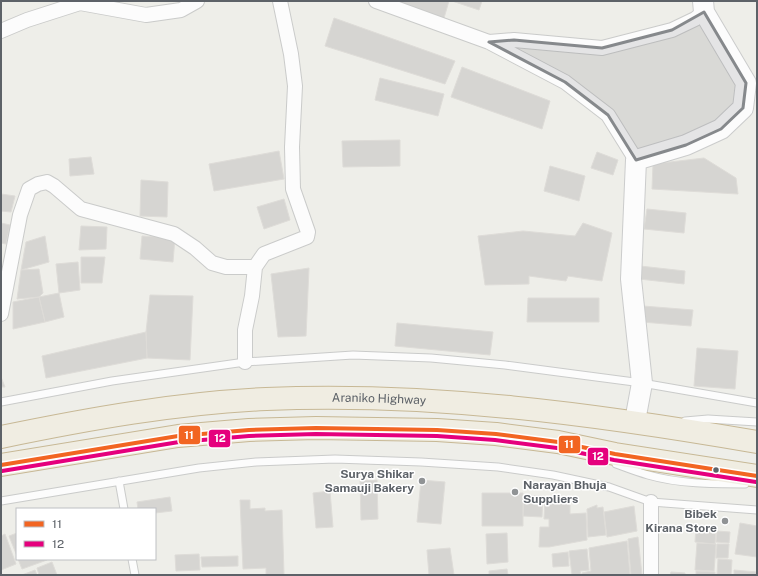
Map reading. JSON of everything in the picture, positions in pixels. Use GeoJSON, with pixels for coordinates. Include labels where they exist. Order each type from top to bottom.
{"type":"FeatureCollection","features":[{"type":"Feature","properties":{"kind":"highway","name":"Araniko Highway"},"geometry":{"type":"LineString","coordinates":[[1,437],[61,425],[177,408],[265,399],[350,397],[501,406],[643,422],[757,442]]}},
{"type":"Feature","properties":{"kind":"highway"},"geometry":{"type":"LineString","coordinates":[[1,465],[178,436],[249,430],[316,428],[437,430],[496,434],[558,442],[615,454],[757,476]]}},
{"type":"Feature","properties":{"kind":"street"},"geometry":{"type":"LineString","coordinates":[[1,31],[27,20],[80,3],[146,15],[181,10],[197,1]]}},
{"type":"Feature","properties":{"kind":"street"},"geometry":{"type":"LineString","coordinates":[[245,362],[244,330],[252,296],[255,267],[264,254],[307,237],[308,232],[293,189],[292,147],[295,86],[291,54],[280,1]]}},
{"type":"Feature","properties":{"kind":"street"},"geometry":{"type":"LineString","coordinates":[[376,1],[489,42],[565,82],[608,115],[636,160],[632,279],[642,383],[643,422]]}},
{"type":"Feature","properties":{"kind":"street"},"geometry":{"type":"LineString","coordinates":[[489,42],[514,40],[602,48],[672,30],[695,19],[703,6],[751,83],[743,108],[721,129],[686,145],[636,160]]}},
{"type":"Feature","properties":{"kind":"street"},"geometry":{"type":"LineString","coordinates":[[1,314],[20,215],[29,189],[38,184],[47,182],[54,186],[81,209],[174,234],[195,248],[212,263],[226,267],[255,267]]}},
{"type":"Feature","properties":{"kind":"street"},"geometry":{"type":"LineString","coordinates":[[650,502],[651,575]]}},
{"type":"Feature","properties":{"kind":"lane"},"geometry":{"type":"LineString","coordinates":[[1,402],[112,381],[245,362],[353,355],[431,358],[505,365],[642,383],[757,404]]}},
{"type":"Feature","properties":{"kind":"lane"},"geometry":{"type":"LineString","coordinates":[[643,422],[708,419],[757,422]]}},
{"type":"Feature","properties":{"kind":"lane"},"geometry":{"type":"LineString","coordinates":[[558,442],[649,476],[683,482],[714,484],[757,483]]}},
{"type":"Feature","properties":{"kind":"lane"},"geometry":{"type":"LineString","coordinates":[[1,501],[199,468],[256,462],[335,459],[421,462],[498,467],[553,475],[609,488],[650,502],[757,510]]}},
{"type":"Feature","properties":{"kind":"lane"},"geometry":{"type":"LineString","coordinates":[[120,481],[124,508]]}},
{"type":"Feature","properties":{"kind":"lane"},"geometry":{"type":"LineString","coordinates":[[132,560],[134,575]]}},
{"type":"Feature","properties":{"kind":"highlighted area"},"geometry":{"type":"Polygon","coordinates":[[[704,12],[746,83],[743,108],[721,129],[686,145],[636,160],[608,115],[565,82],[489,42],[514,40],[602,48],[672,30],[704,12]]]}},
{"type":"Feature","properties":{"kind":"building"},"geometry":{"type":"Polygon","coordinates":[[[391,1],[449,1],[444,18],[391,1]]]}},
{"type":"Feature","properties":{"kind":"building"},"geometry":{"type":"Polygon","coordinates":[[[452,1],[482,1],[479,10],[452,1]]]}},
{"type":"Feature","properties":{"kind":"building"},"geometry":{"type":"Polygon","coordinates":[[[334,18],[455,61],[445,84],[325,46],[334,18]]]}},
{"type":"Feature","properties":{"kind":"building"},"geometry":{"type":"Polygon","coordinates":[[[462,67],[550,101],[542,129],[451,97],[462,67]]]}},
{"type":"Feature","properties":{"kind":"building"},"geometry":{"type":"Polygon","coordinates":[[[380,78],[444,94],[438,116],[375,100],[380,78]]]}},
{"type":"Feature","properties":{"kind":"building"},"geometry":{"type":"Polygon","coordinates":[[[400,140],[400,166],[343,167],[342,141],[400,140]]]}},
{"type":"Feature","properties":{"kind":"building"},"geometry":{"type":"Polygon","coordinates":[[[279,151],[284,179],[214,191],[209,164],[279,151]]]}},
{"type":"Feature","properties":{"kind":"building"},"geometry":{"type":"Polygon","coordinates":[[[597,152],[618,160],[613,175],[591,168],[597,152]]]}},
{"type":"Feature","properties":{"kind":"building"},"geometry":{"type":"Polygon","coordinates":[[[91,157],[94,174],[70,176],[69,159],[91,157]]]}},
{"type":"Feature","properties":{"kind":"building"},"geometry":{"type":"Polygon","coordinates":[[[704,158],[736,178],[738,194],[652,189],[653,164],[704,158]]]}},
{"type":"Feature","properties":{"kind":"building"},"geometry":{"type":"Polygon","coordinates":[[[550,166],[585,176],[579,201],[544,191],[550,166]]]}},
{"type":"Feature","properties":{"kind":"building"},"geometry":{"type":"Polygon","coordinates":[[[141,180],[168,182],[167,217],[140,216],[141,180]]]}},
{"type":"Feature","properties":{"kind":"building"},"geometry":{"type":"Polygon","coordinates":[[[1,194],[15,196],[11,212],[1,211],[1,194]]]}},
{"type":"Feature","properties":{"kind":"building"},"geometry":{"type":"Polygon","coordinates":[[[284,199],[290,220],[264,229],[257,207],[284,199]]]}},
{"type":"Feature","properties":{"kind":"building"},"geometry":{"type":"Polygon","coordinates":[[[647,209],[686,213],[684,233],[644,229],[647,209]]]}},
{"type":"Feature","properties":{"kind":"building"},"geometry":{"type":"Polygon","coordinates":[[[1,223],[10,225],[6,244],[1,243],[1,223]]]}},
{"type":"Feature","properties":{"kind":"building"},"geometry":{"type":"Polygon","coordinates":[[[583,223],[612,233],[602,281],[568,276],[566,281],[529,276],[529,284],[485,285],[478,236],[523,231],[575,236],[583,223]]]}},
{"type":"Feature","properties":{"kind":"building"},"geometry":{"type":"Polygon","coordinates":[[[81,226],[107,227],[106,249],[79,250],[81,226]]]}},
{"type":"Feature","properties":{"kind":"building"},"geometry":{"type":"Polygon","coordinates":[[[45,236],[49,262],[21,270],[26,242],[45,236]]]}},
{"type":"Feature","properties":{"kind":"building"},"geometry":{"type":"Polygon","coordinates":[[[142,236],[175,238],[173,262],[140,259],[142,236]]]}},
{"type":"Feature","properties":{"kind":"building"},"geometry":{"type":"Polygon","coordinates":[[[81,257],[105,257],[102,283],[81,283],[81,257]]]}},
{"type":"Feature","properties":{"kind":"building"},"geometry":{"type":"Polygon","coordinates":[[[78,262],[80,290],[59,293],[56,264],[78,262]]]}},
{"type":"Feature","properties":{"kind":"building"},"geometry":{"type":"Polygon","coordinates":[[[640,266],[685,271],[684,284],[639,279],[640,266]]]}},
{"type":"Feature","properties":{"kind":"building"},"geometry":{"type":"Polygon","coordinates":[[[309,268],[306,336],[278,337],[271,274],[309,268]]]}},
{"type":"Feature","properties":{"kind":"building"},"geometry":{"type":"Polygon","coordinates":[[[39,269],[43,293],[39,297],[17,299],[21,270],[39,269]]]}},
{"type":"Feature","properties":{"kind":"building"},"geometry":{"type":"Polygon","coordinates":[[[59,293],[64,317],[45,322],[39,297],[59,293]]]}},
{"type":"Feature","properties":{"kind":"building"},"geometry":{"type":"Polygon","coordinates":[[[150,295],[193,296],[190,360],[147,358],[146,332],[150,295]]]}},
{"type":"Feature","properties":{"kind":"building"},"geometry":{"type":"Polygon","coordinates":[[[39,297],[45,322],[13,329],[13,302],[39,297]]]}},
{"type":"Feature","properties":{"kind":"building"},"geometry":{"type":"Polygon","coordinates":[[[528,298],[599,298],[599,322],[527,322],[528,298]]]}},
{"type":"Feature","properties":{"kind":"building"},"geometry":{"type":"Polygon","coordinates":[[[643,306],[693,310],[691,326],[642,322],[643,306]]]}},
{"type":"Feature","properties":{"kind":"building"},"geometry":{"type":"Polygon","coordinates":[[[397,323],[493,332],[490,355],[395,346],[397,323]]]}},
{"type":"Feature","properties":{"kind":"building"},"geometry":{"type":"Polygon","coordinates":[[[146,332],[147,358],[46,378],[42,356],[146,332]]]}},
{"type":"Feature","properties":{"kind":"building"},"geometry":{"type":"Polygon","coordinates":[[[697,348],[738,351],[735,389],[694,386],[697,348]]]}},
{"type":"Feature","properties":{"kind":"building"},"geometry":{"type":"Polygon","coordinates":[[[1,377],[5,387],[1,387],[1,377]]]}},
{"type":"Feature","properties":{"kind":"building"},"geometry":{"type":"Polygon","coordinates":[[[377,480],[378,519],[361,520],[360,481],[377,480]]]}},
{"type":"Feature","properties":{"kind":"building"},"geometry":{"type":"Polygon","coordinates":[[[421,480],[445,482],[441,524],[417,522],[421,480]]]}},
{"type":"Feature","properties":{"kind":"building"},"geometry":{"type":"Polygon","coordinates":[[[330,491],[333,527],[316,528],[313,493],[330,491]]]}},
{"type":"Feature","properties":{"kind":"building"},"geometry":{"type":"Polygon","coordinates":[[[482,493],[523,493],[523,526],[482,526],[482,493]]]}},
{"type":"Feature","properties":{"kind":"building"},"geometry":{"type":"Polygon","coordinates":[[[524,495],[543,496],[542,517],[523,516],[524,495]]]}},
{"type":"Feature","properties":{"kind":"building"},"geometry":{"type":"Polygon","coordinates":[[[170,497],[172,511],[156,513],[156,508],[138,508],[137,502],[170,497]]]}},
{"type":"Feature","properties":{"kind":"building"},"geometry":{"type":"Polygon","coordinates":[[[545,499],[570,505],[570,514],[586,513],[587,540],[549,547],[539,547],[540,527],[549,527],[549,519],[544,519],[545,499]]]}},
{"type":"Feature","properties":{"kind":"building"},"geometry":{"type":"Polygon","coordinates":[[[240,500],[250,500],[250,509],[265,508],[265,511],[282,510],[284,575],[266,575],[266,568],[243,569],[240,500]]]}},
{"type":"Feature","properties":{"kind":"building"},"geometry":{"type":"Polygon","coordinates":[[[597,505],[597,508],[603,507],[606,535],[588,537],[587,509],[597,505]]]}},
{"type":"Feature","properties":{"kind":"building"},"geometry":{"type":"Polygon","coordinates":[[[634,506],[637,531],[607,537],[604,512],[634,506]]]}},
{"type":"Feature","properties":{"kind":"building"},"geometry":{"type":"Polygon","coordinates":[[[740,523],[757,526],[757,557],[735,554],[740,523]]]}},
{"type":"Feature","properties":{"kind":"building"},"geometry":{"type":"Polygon","coordinates":[[[696,527],[716,529],[715,544],[695,542],[696,527]]]}},
{"type":"Feature","properties":{"kind":"building"},"geometry":{"type":"Polygon","coordinates":[[[717,531],[730,532],[729,543],[716,542],[717,531]]]}},
{"type":"Feature","properties":{"kind":"building"},"geometry":{"type":"Polygon","coordinates":[[[16,533],[16,554],[9,536],[16,533]]]}},
{"type":"Feature","properties":{"kind":"building"},"geometry":{"type":"Polygon","coordinates":[[[507,533],[508,562],[487,564],[486,534],[507,533]]]}},
{"type":"Feature","properties":{"kind":"building"},"geometry":{"type":"Polygon","coordinates":[[[5,534],[16,564],[1,570],[1,536],[5,534]]]}},
{"type":"Feature","properties":{"kind":"building"},"geometry":{"type":"Polygon","coordinates":[[[638,537],[642,575],[631,575],[628,539],[638,537]]]}},
{"type":"Feature","properties":{"kind":"building"},"geometry":{"type":"Polygon","coordinates":[[[627,541],[630,575],[582,575],[582,573],[591,571],[589,548],[627,541]]]}},
{"type":"Feature","properties":{"kind":"building"},"geometry":{"type":"Polygon","coordinates":[[[697,543],[716,544],[714,571],[695,570],[697,543]]]}},
{"type":"Feature","properties":{"kind":"building"},"geometry":{"type":"Polygon","coordinates":[[[717,544],[729,544],[728,558],[716,558],[717,544]]]}},
{"type":"Feature","properties":{"kind":"building"},"geometry":{"type":"Polygon","coordinates":[[[450,548],[454,575],[429,575],[427,550],[450,548]]]}},
{"type":"Feature","properties":{"kind":"building"},"geometry":{"type":"Polygon","coordinates":[[[587,549],[589,570],[580,571],[581,575],[572,575],[569,551],[587,549]]]}},
{"type":"Feature","properties":{"kind":"building"},"geometry":{"type":"Polygon","coordinates":[[[568,552],[569,566],[553,567],[552,554],[568,552]]]}},
{"type":"Feature","properties":{"kind":"building"},"geometry":{"type":"Polygon","coordinates":[[[199,554],[200,570],[176,571],[175,555],[199,554]]]}},
{"type":"Feature","properties":{"kind":"building"},"geometry":{"type":"Polygon","coordinates":[[[238,556],[238,566],[202,567],[201,557],[238,556]]]}},
{"type":"Feature","properties":{"kind":"building"},"geometry":{"type":"Polygon","coordinates":[[[718,559],[732,560],[731,575],[717,575],[718,559]]]}},
{"type":"Feature","properties":{"kind":"building"},"geometry":{"type":"Polygon","coordinates":[[[18,560],[47,560],[22,569],[18,560]]]}},
{"type":"Feature","properties":{"kind":"building"},"geometry":{"type":"Polygon","coordinates":[[[52,562],[57,575],[39,575],[37,568],[52,562]]]}},
{"type":"Feature","properties":{"kind":"building"},"geometry":{"type":"Polygon","coordinates":[[[507,569],[508,575],[489,575],[489,571],[507,569]]]}},
{"type":"Feature","properties":{"kind":"building"},"geometry":{"type":"Polygon","coordinates":[[[35,570],[37,575],[22,575],[35,570]]]}},
{"type":"Feature","properties":{"kind":"building"},"geometry":{"type":"Polygon","coordinates":[[[734,570],[757,572],[757,575],[734,575],[734,570]]]}},
{"type":"Feature","properties":{"kind":"building"},"geometry":{"type":"Polygon","coordinates":[[[696,571],[715,572],[715,575],[696,575],[696,571]]]}},
{"type":"Feature","properties":{"kind":"building"},"geometry":{"type":"Polygon","coordinates":[[[671,572],[685,573],[685,575],[670,575],[671,572]]]}},
{"type":"Feature","properties":{"kind":"transit line","name":"11"},"geometry":{"type":"LineString","coordinates":[[1,465],[178,436],[249,430],[316,428],[437,430],[496,434],[558,442],[615,454],[757,476]]}},
{"type":"Feature","properties":{"kind":"transit line","name":"12"},"geometry":{"type":"LineString","coordinates":[[2,471],[179,442],[249,436],[316,434],[437,436],[495,440],[557,448],[614,460],[756,482]]}},
{"type":"Feature","properties":{"kind":"place","name":"Surya Shikar Samauji Bakery"},"geometry":{"type":"Point","coordinates":[422,481]}},
{"type":"Feature","properties":{"kind":"place","name":"Narayan Bhuja Suppliers"},"geometry":{"type":"Point","coordinates":[515,492]}},
{"type":"Feature","properties":{"kind":"place","name":"Bibek Kirana Store"},"geometry":{"type":"Point","coordinates":[725,521]}}]}
